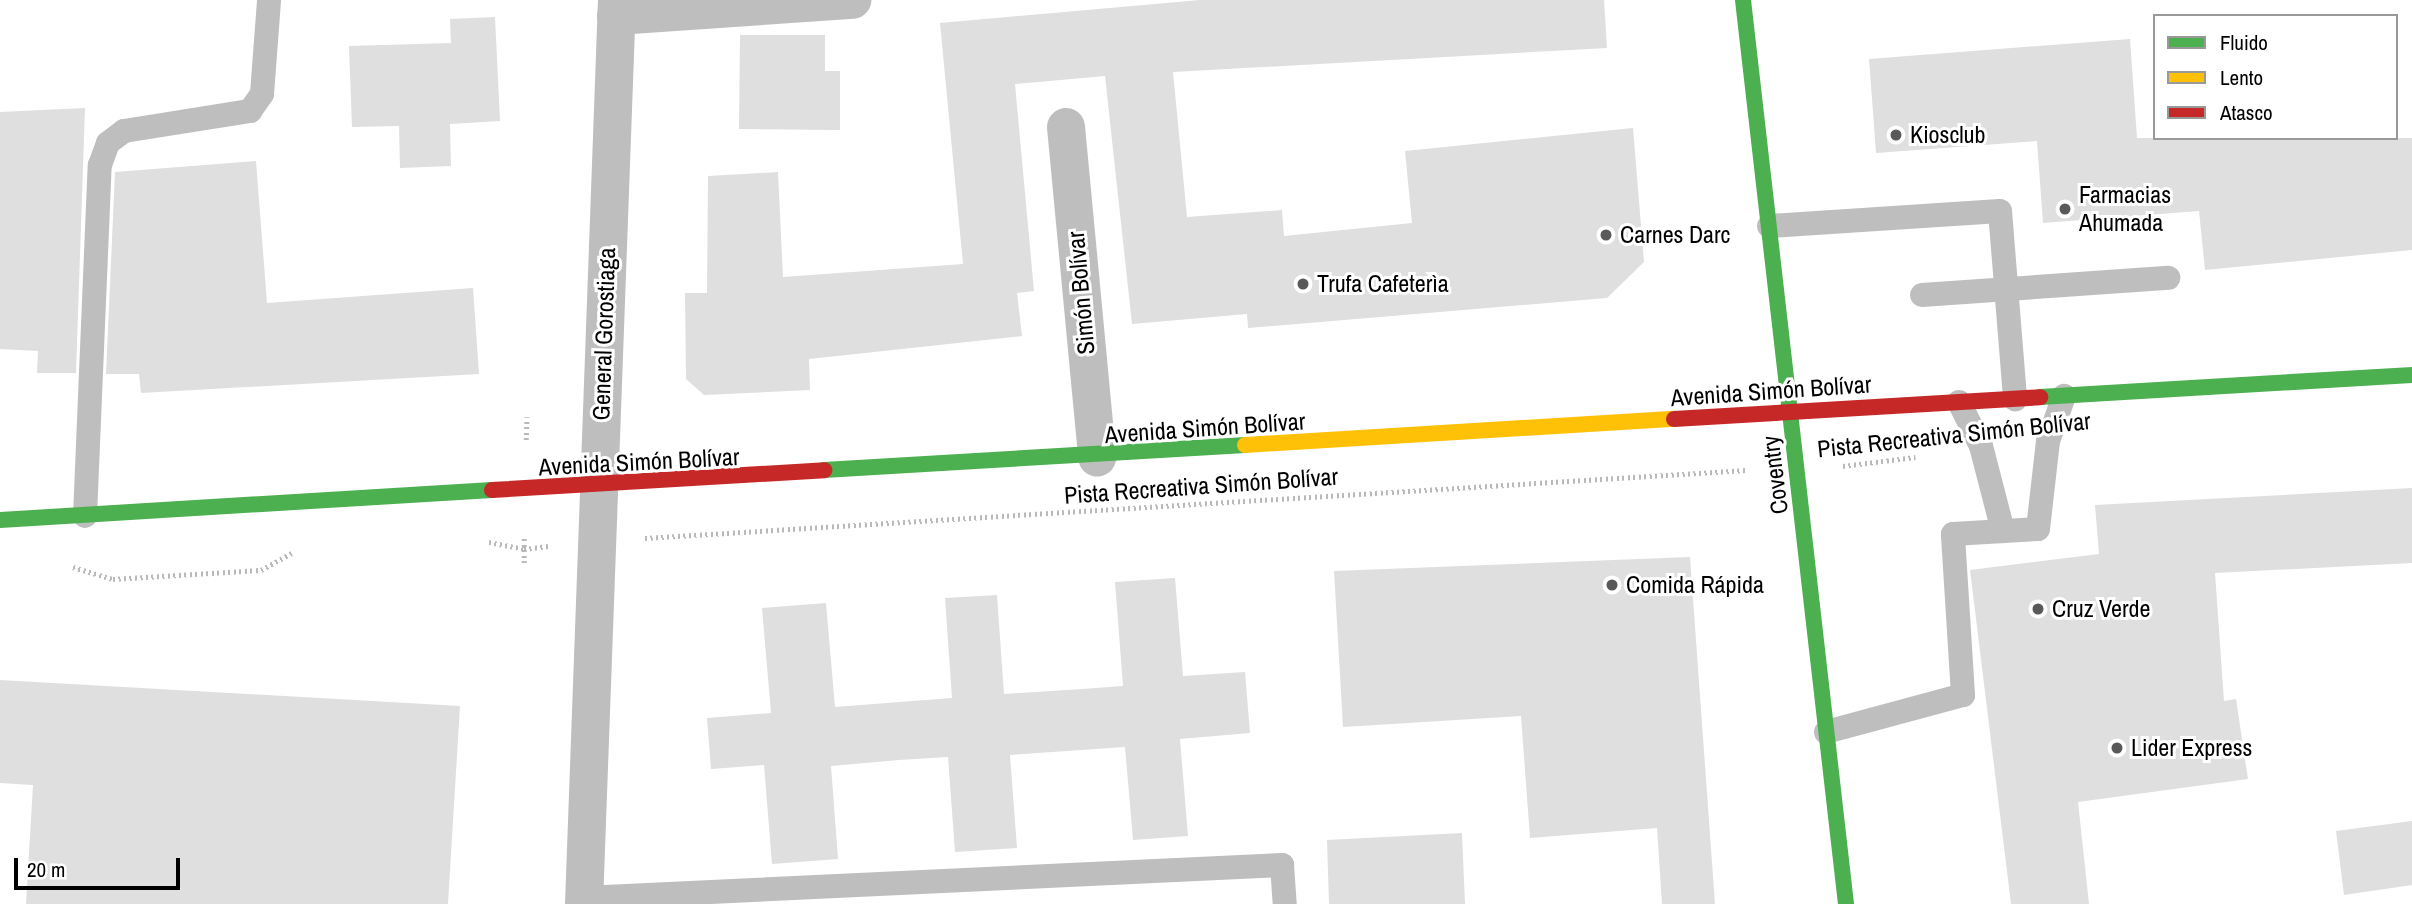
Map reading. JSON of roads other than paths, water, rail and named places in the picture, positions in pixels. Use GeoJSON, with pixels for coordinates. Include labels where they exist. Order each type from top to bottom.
{"type":"FeatureCollection","features":[{"type":"Feature","properties":{"kind":"street","name":"General Gorostiaga"},"geometry":{"type":"LineString","coordinates":[[584,901],[617,8],[852,0]]}},
{"type":"Feature","properties":{"kind":"street","name":"Coventry"},"geometry":{"type":"LineString","coordinates":[[1743,0],[1846,904]]}},
{"type":"Feature","properties":{"kind":"street","name":"Simón Bolívar"},"geometry":{"type":"LineString","coordinates":[[1066,127],[1097,458]]}},
{"type":"Feature","properties":{"kind":"street","name":"Avenida Simón Bolívar"},"geometry":{"type":"LineString","coordinates":[[0,520],[1097,458],[1791,412],[2412,375]]}},
{"type":"Feature","properties":{"kind":"lane"},"geometry":{"type":"LineString","coordinates":[[85,516],[100,165],[108,143],[124,131],[250,111],[262,94],[269,0]]}},
{"type":"Feature","properties":{"kind":"lane"},"geometry":{"type":"LineString","coordinates":[[1769,226],[2000,211],[2015,399]]}},
{"type":"Feature","properties":{"kind":"lane"},"geometry":{"type":"LineString","coordinates":[[1922,295],[2168,278]]}},
{"type":"Feature","properties":{"kind":"lane"},"geometry":{"type":"LineString","coordinates":[[1826,732],[1963,695],[1953,534],[2038,529],[2049,441],[2064,396]]}},
{"type":"Feature","properties":{"kind":"lane"},"geometry":{"type":"LineString","coordinates":[[1959,402],[1980,446],[2003,531]]}},
{"type":"Feature","properties":{"kind":"lane"},"geometry":{"type":"LineString","coordinates":[[584,901],[1282,865],[1284,904]]}},
{"type":"Feature","properties":{"kind":"place","name":"Kiosclub"},"geometry":{"type":"Point","coordinates":[1896,135]}},
{"type":"Feature","properties":{"kind":"place","name":"Farmacias Ahumada"},"geometry":{"type":"Point","coordinates":[2065,209]}},
{"type":"Feature","properties":{"kind":"place","name":"Carnes Darc"},"geometry":{"type":"Point","coordinates":[1606,235]}},
{"type":"Feature","properties":{"kind":"place","name":"Trufa Cafeterìa"},"geometry":{"type":"Point","coordinates":[1303,284]}},
{"type":"Feature","properties":{"kind":"place","name":"Comida Rápida"},"geometry":{"type":"Point","coordinates":[1612,585]}},
{"type":"Feature","properties":{"kind":"place","name":"Cruz Verde"},"geometry":{"type":"Point","coordinates":[2038,609]}},
{"type":"Feature","properties":{"kind":"place","name":"Lider Express"},"geometry":{"type":"Point","coordinates":[2117,748]}}]}
